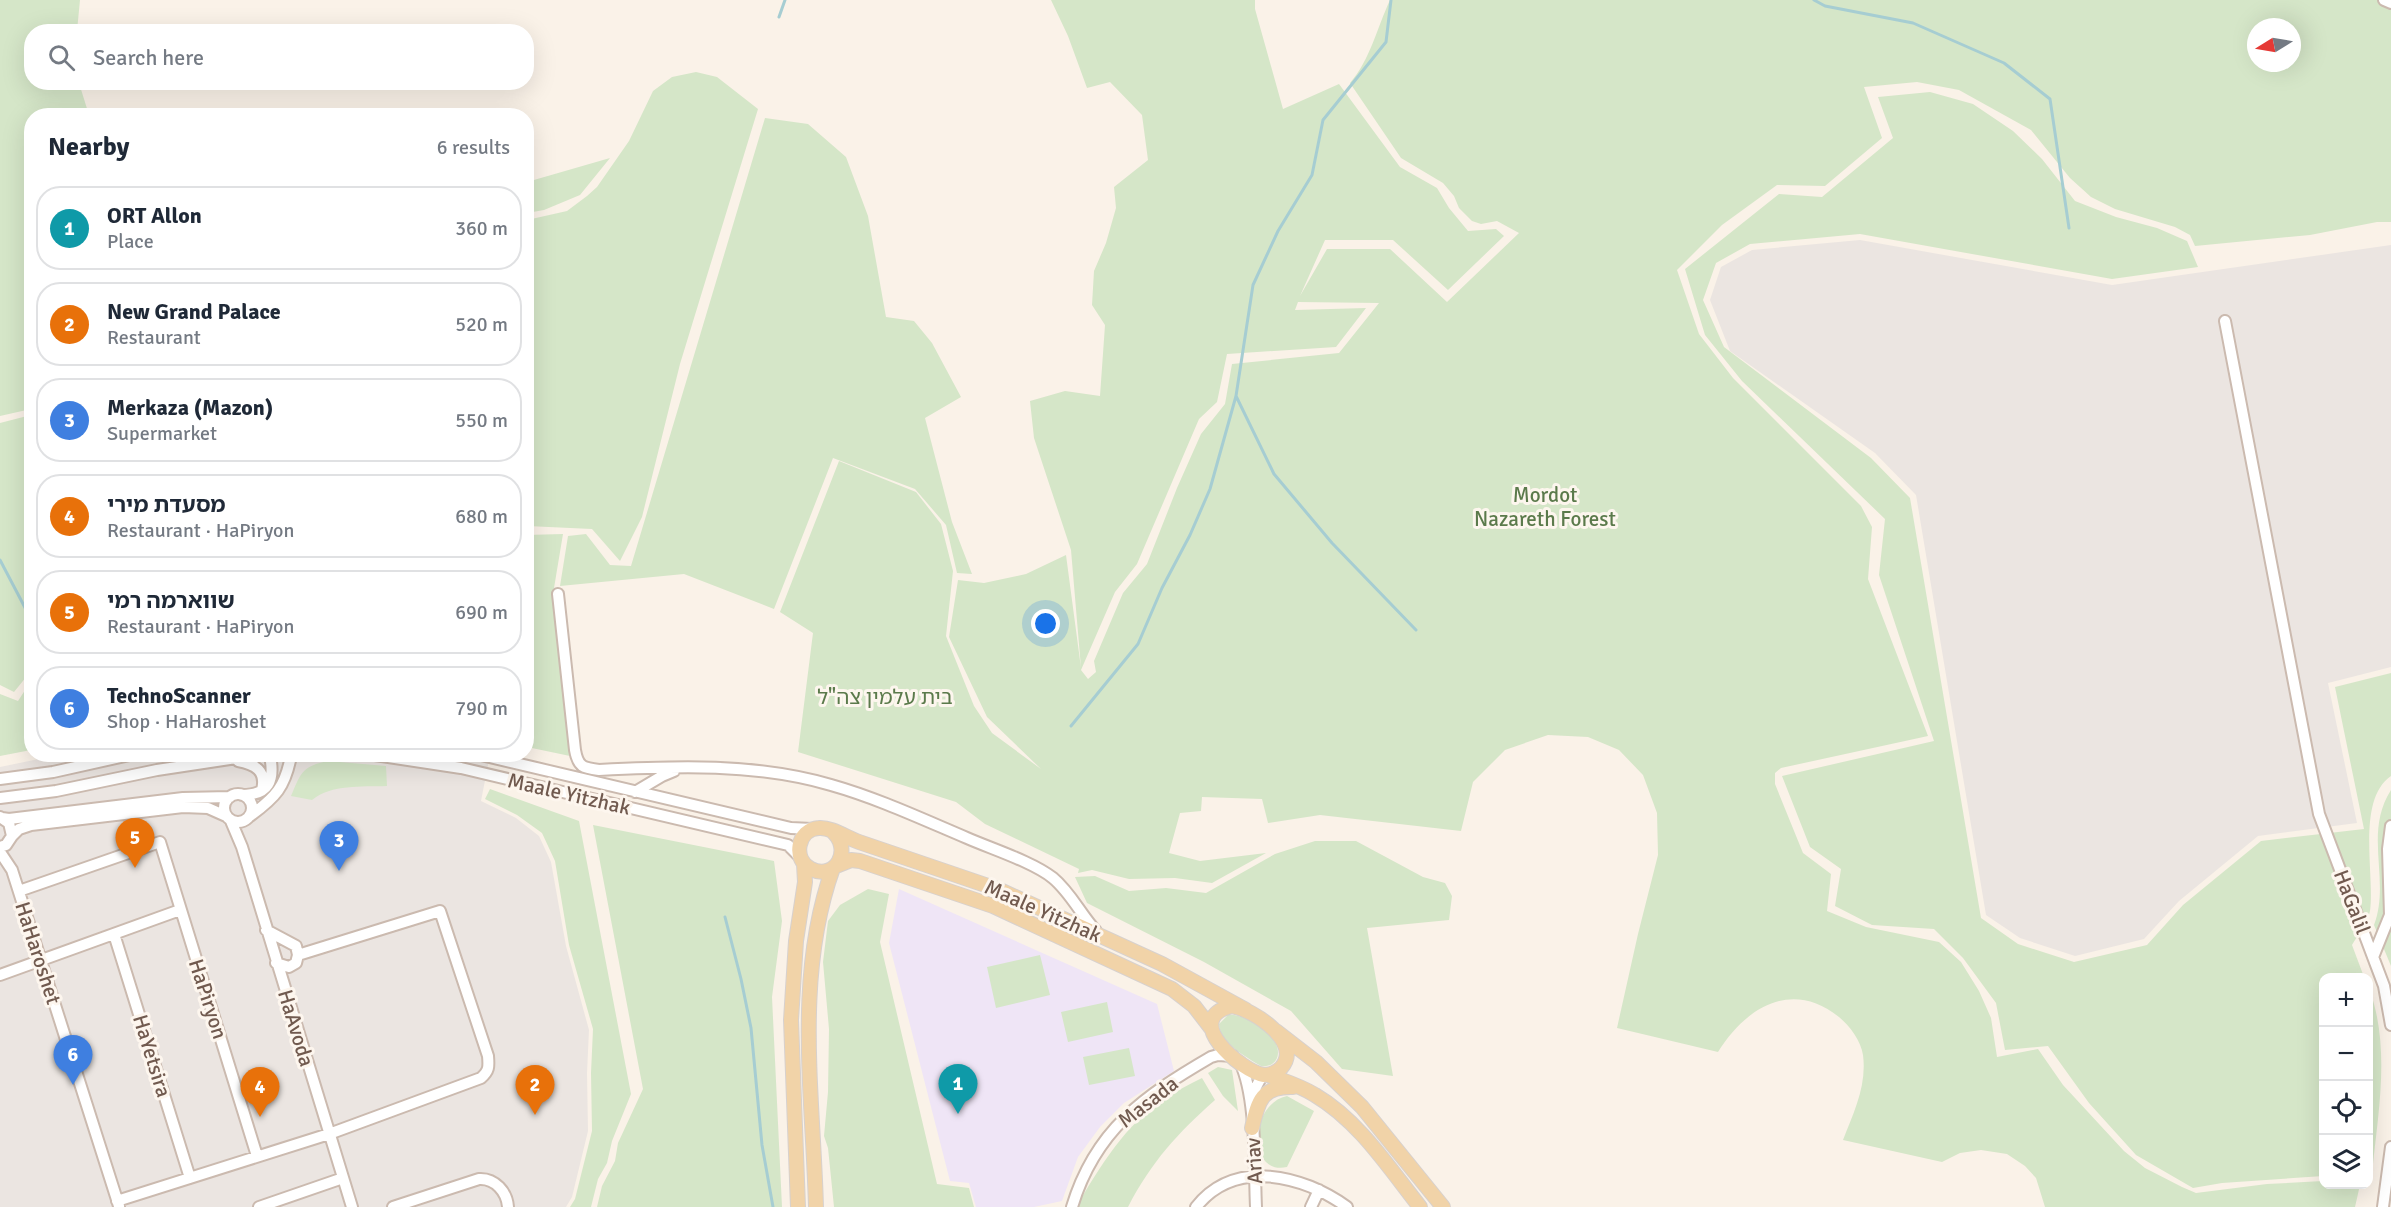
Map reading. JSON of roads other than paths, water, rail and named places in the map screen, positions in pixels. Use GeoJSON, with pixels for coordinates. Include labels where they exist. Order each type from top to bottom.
{"type":"FeatureCollection","features":[{"type":"Feature","properties":{"kind":"main road"},"geometry":{"type":"LineString","coordinates":[[798,1207],[791,1020],[796,941],[805,882],[799,850],[802,838],[812,829],[826,828],[841,841],[843,847],[821,904],[814,944],[810,996],[809,1052],[816,1207]]}},
{"type":"Feature","properties":{"kind":"main road","name":"Maale Yitzhak"},"geometry":{"type":"LineString","coordinates":[[832,831],[991,886],[1162,964],[1246,1010],[1276,1031]]}},
{"type":"Feature","properties":{"kind":"main road"},"geometry":{"type":"LineString","coordinates":[[802,860],[808,868],[821,872],[834,867]]}},
{"type":"Feature","properties":{"kind":"main road","name":"Maale Yitzhak"},"geometry":{"type":"LineString","coordinates":[[834,867],[851,860],[860,861],[993,906],[1172,989],[1194,1006],[1212,1032],[1236,1059],[1266,1075]]}},
{"type":"Feature","properties":{"kind":"main road"},"geometry":{"type":"LineString","coordinates":[[1212,1032],[1213,1019],[1221,1010],[1232,1006],[1246,1010]]}},
{"type":"Feature","properties":{"kind":"main road"},"geometry":{"type":"LineString","coordinates":[[1266,1075],[1280,1068],[1286,1059],[1284,1041],[1276,1031]]}},
{"type":"Feature","properties":{"kind":"main road"},"geometry":{"type":"LineString","coordinates":[[1276,1031],[1316,1062],[1362,1107],[1443,1207]]}},
{"type":"Feature","properties":{"kind":"main road"},"geometry":{"type":"LineString","coordinates":[[1266,1075],[1301,1087],[1328,1103],[1351,1123],[1420,1207]]}},
{"type":"Feature","properties":{"kind":"main road"},"geometry":{"type":"LineString","coordinates":[[1252,1121],[1262,1096],[1268,1091],[1283,1087],[1301,1087]]}},
{"type":"Feature","properties":{"kind":"street"},"geometry":{"type":"LineString","coordinates":[[2384,0],[2391,3]]}},
{"type":"Feature","properties":{"kind":"street","name":"HaGalil"},"geometry":{"type":"LineString","coordinates":[[2225,321],[2319,814],[2384,986],[2391,1026]]}},
{"type":"Feature","properties":{"kind":"street"},"geometry":{"type":"LineString","coordinates":[[558,594],[577,763],[583,768],[599,770],[683,767],[762,772],[831,785],[946,829],[1039,869],[1063,887],[1084,918],[1100,936]]}},
{"type":"Feature","properties":{"kind":"street"},"geometry":{"type":"LineString","coordinates":[[0,779],[53,772],[98,762]]}},
{"type":"Feature","properties":{"kind":"street"},"geometry":{"type":"LineString","coordinates":[[0,798],[56,791],[157,770],[209,762]]}},
{"type":"Feature","properties":{"kind":"street"},"geometry":{"type":"LineString","coordinates":[[243,762],[252,764],[261,771],[264,783],[262,790]]}},
{"type":"Feature","properties":{"kind":"street"},"geometry":{"type":"LineString","coordinates":[[1,817],[9,819],[183,798],[253,795],[270,782],[272,777],[269,762]]}},
{"type":"Feature","properties":{"kind":"street"},"geometry":{"type":"LineString","coordinates":[[0,850],[19,829],[31,825],[183,807],[208,808],[241,822],[266,805],[280,789],[286,779],[290,762]]}},
{"type":"Feature","properties":{"kind":"street","name":"Maale Yitzhak"},"geometry":{"type":"LineString","coordinates":[[421,762],[460,768],[788,845],[802,860]]}},
{"type":"Feature","properties":{"kind":"street","name":"Maale Yitzhak"},"geometry":{"type":"LineString","coordinates":[[508,762],[791,828],[812,829]]}},
{"type":"Feature","properties":{"kind":"street"},"geometry":{"type":"LineString","coordinates":[[634,792],[683,767]]}},
{"type":"Feature","properties":{"kind":"street"},"geometry":{"type":"LineString","coordinates":[[242,795],[251,802],[249,817]]}},
{"type":"Feature","properties":{"kind":"street"},"geometry":{"type":"LineString","coordinates":[[229,818],[225,804],[230,797]]}},
{"type":"Feature","properties":{"kind":"street"},"geometry":{"type":"LineString","coordinates":[[1,817],[9,823],[11,838]]}},
{"type":"Feature","properties":{"kind":"street","name":"HaAvoda"},"geometry":{"type":"LineString","coordinates":[[242,847],[242,831],[249,817]]}},
{"type":"Feature","properties":{"kind":"street","name":"HaAvoda"},"geometry":{"type":"LineString","coordinates":[[229,818],[242,847],[352,1207]]}},
{"type":"Feature","properties":{"kind":"street"},"geometry":{"type":"LineString","coordinates":[[2373,957],[2390,915],[2388,849],[2391,826]]}},
{"type":"Feature","properties":{"kind":"street","name":"HaHaroshet"},"geometry":{"type":"LineString","coordinates":[[11,838],[12,870]]}},
{"type":"Feature","properties":{"kind":"street","name":"HaPiryon"},"geometry":{"type":"LineString","coordinates":[[19,891],[160,842],[257,1156]]}},
{"type":"Feature","properties":{"kind":"street","name":"HaHaroshet"},"geometry":{"type":"LineString","coordinates":[[0,850],[12,870],[118,1204]]}},
{"type":"Feature","properties":{"kind":"street"},"geometry":{"type":"LineString","coordinates":[[0,975],[180,910]]}},
{"type":"Feature","properties":{"kind":"street"},"geometry":{"type":"LineString","coordinates":[[118,1204],[190,1178],[329,1134],[481,1078],[489,1067],[488,1056],[440,911],[298,955]]}},
{"type":"Feature","properties":{"kind":"street"},"geometry":{"type":"LineString","coordinates":[[266,930],[296,946],[298,955],[296,963],[289,967],[276,963]]}},
{"type":"Feature","properties":{"kind":"street","name":"HaYetsira"},"geometry":{"type":"LineString","coordinates":[[114,934],[190,1178]]}},
{"type":"Feature","properties":{"kind":"street","name":"Masada"},"geometry":{"type":"LineString","coordinates":[[1072,1207],[1080,1181],[1091,1159],[1122,1118],[1148,1096],[1206,1058],[1212,1032]]}},
{"type":"Feature","properties":{"kind":"street","name":"Masada"},"geometry":{"type":"LineString","coordinates":[[1197,1065],[1218,1055],[1236,1059]]}},
{"type":"Feature","properties":{"kind":"street"},"geometry":{"type":"LineString","coordinates":[[1236,1059],[1245,1072],[1252,1121]]}},
{"type":"Feature","properties":{"kind":"street"},"geometry":{"type":"LineString","coordinates":[[1252,1121],[1256,1087],[1266,1075]]}},
{"type":"Feature","properties":{"kind":"street","name":"Ariav"},"geometry":{"type":"LineString","coordinates":[[1252,1121],[1256,1207]]}},
{"type":"Feature","properties":{"kind":"street"},"geometry":{"type":"LineString","coordinates":[[2384,1207],[2391,1147]]}},
{"type":"Feature","properties":{"kind":"street"},"geometry":{"type":"LineString","coordinates":[[1196,1207],[1232,1179],[1255,1176],[1297,1181],[1347,1207]]}},
{"type":"Feature","properties":{"kind":"street"},"geometry":{"type":"LineString","coordinates":[[259,1207],[343,1178]]}},
{"type":"Feature","properties":{"kind":"street"},"geometry":{"type":"LineString","coordinates":[[393,1207],[487,1178],[497,1184],[504,1193],[508,1207]]}},
{"type":"Feature","properties":{"kind":"street"},"geometry":{"type":"LineString","coordinates":[[1311,1207],[1318,1190]]}},
{"type":"Feature","properties":{"kind":"waterway"},"geometry":{"type":"LineString","coordinates":[[779,17],[785,0]]}},
{"type":"Feature","properties":{"kind":"waterway"},"geometry":{"type":"LineString","coordinates":[[1071,726],[1138,644],[1162,588],[1190,535],[1210,489],[1236,396],[1253,285],[1278,231],[1312,175],[1323,120],[1386,42],[1391,0]]}},
{"type":"Feature","properties":{"kind":"waterway"},"geometry":{"type":"LineString","coordinates":[[1814,0],[1825,6],[1913,23],[2004,63],[2050,99],[2069,228]]}},
{"type":"Feature","properties":{"kind":"waterway"},"geometry":{"type":"LineString","coordinates":[[1236,396],[1274,474],[1332,543],[1416,630]]}},
{"type":"Feature","properties":{"kind":"waterway"},"geometry":{"type":"LineString","coordinates":[[0,560],[24,606]]}},
{"type":"Feature","properties":{"kind":"waterway"},"geometry":{"type":"LineString","coordinates":[[725,917],[751,1028],[762,1145],[773,1207]]}},
{"type":"Feature","properties":{"kind":"place","name":"שווארמה רמי"},"geometry":{"type":"Point","coordinates":[135,868]}},
{"type":"Feature","properties":{"kind":"place","name":"Merkaza (Mazon)"},"geometry":{"type":"Point","coordinates":[339,871]}},
{"type":"Feature","properties":{"kind":"place","name":"TechnoScanner"},"geometry":{"type":"Point","coordinates":[73,1085]}},
{"type":"Feature","properties":{"kind":"place","name":"ORT Allon"},"geometry":{"type":"Point","coordinates":[958,1114]}},
{"type":"Feature","properties":{"kind":"place","name":"New Grand Palace"},"geometry":{"type":"Point","coordinates":[535,1115]}},
{"type":"Feature","properties":{"kind":"place","name":"מסעדת מירי"},"geometry":{"type":"Point","coordinates":[260,1117]}},
{"type":"Feature","properties":{"kind":"park label","name":"Mordot Nazareth Forest"},"geometry":{"type":"Point","coordinates":[1545,507]}},
{"type":"Feature","properties":{"kind":"park label","name":"בית עלמין צה\"ל"},"geometry":{"type":"Point","coordinates":[885,697]}}]}
